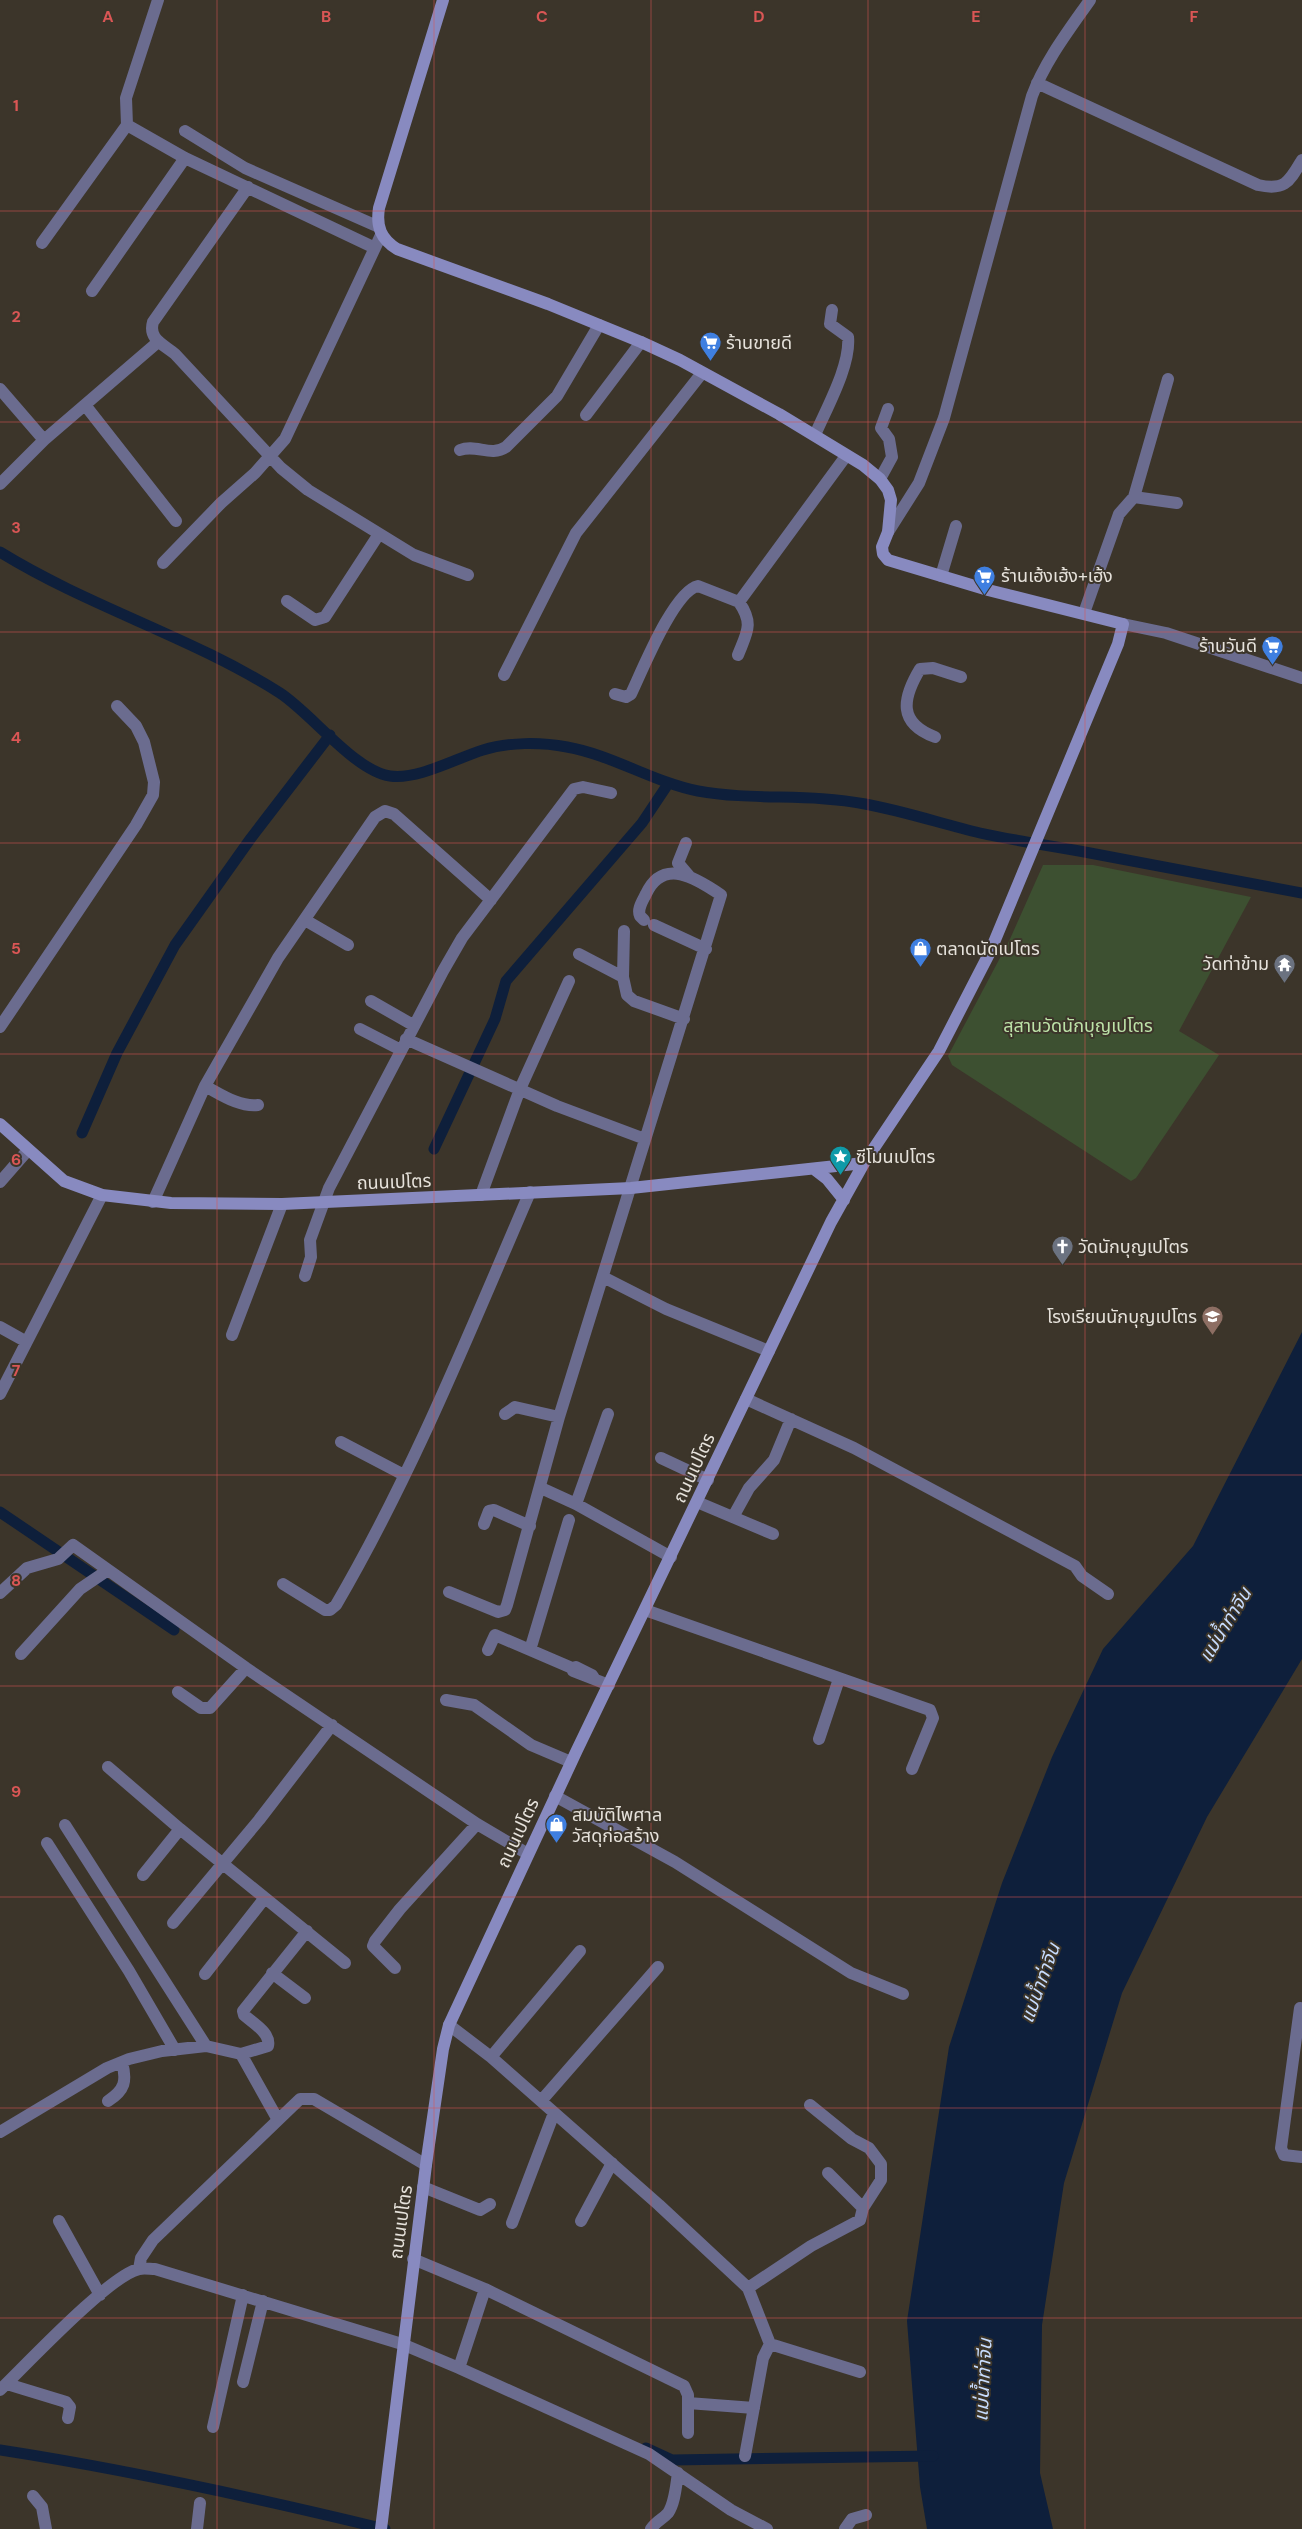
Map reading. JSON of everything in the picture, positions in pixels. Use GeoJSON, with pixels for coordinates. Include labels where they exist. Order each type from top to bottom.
{"type":"FeatureCollection","features":[{"type":"Feature","properties":{"kind":"street"},"geometry":{"type":"LineString","coordinates":[[42,243],[126,125],[126,98],[158,0]]}},
{"type":"Feature","properties":{"kind":"street"},"geometry":{"type":"LineString","coordinates":[[163,563],[221,503],[272,456],[285,439],[301,408],[375,248],[380,231],[379,208],[386,181],[443,0]]}},
{"type":"Feature","properties":{"kind":"street"},"geometry":{"type":"LineString","coordinates":[[1090,0],[1037,83],[944,418],[919,483],[888,532],[882,547],[883,554],[888,560],[941,576],[1123,624],[1166,633],[1302,678]]}},
{"type":"Feature","properties":{"kind":"street"},"geometry":{"type":"LineString","coordinates":[[1037,83],[1258,185],[1273,188],[1282,186],[1292,177],[1302,160]]}},
{"type":"Feature","properties":{"kind":"street"},"geometry":{"type":"LineString","coordinates":[[126,125],[185,158],[375,248]]}},
{"type":"Feature","properties":{"kind":"street"},"geometry":{"type":"LineString","coordinates":[[185,131],[245,168],[380,231],[397,249],[641,342],[815,435],[880,479],[888,490],[891,500],[888,532]]}},
{"type":"Feature","properties":{"kind":"street"},"geometry":{"type":"LineString","coordinates":[[92,291],[185,158]]}},
{"type":"Feature","properties":{"kind":"street"},"geometry":{"type":"LineString","coordinates":[[248,187],[153,322],[151,329],[158,342],[175,354],[272,456],[308,490],[414,555],[468,575]]}},
{"type":"Feature","properties":{"kind":"street"},"geometry":{"type":"LineString","coordinates":[[815,435],[846,360],[849,345],[848,337],[830,324],[832,310]]}},
{"type":"Feature","properties":{"kind":"street"},"geometry":{"type":"LineString","coordinates":[[460,450],[468,447],[496,452],[506,447],[558,396],[599,325]]}},
{"type":"Feature","properties":{"kind":"street"},"geometry":{"type":"LineString","coordinates":[[0,484],[44,440],[158,342]]}},
{"type":"Feature","properties":{"kind":"street"},"geometry":{"type":"LineString","coordinates":[[586,415],[641,342]]}},
{"type":"Feature","properties":{"kind":"street"},"geometry":{"type":"LineString","coordinates":[[504,675],[576,533],[702,373]]}},
{"type":"Feature","properties":{"kind":"street"},"geometry":{"type":"LineString","coordinates":[[1084,614],[1119,514],[1134,498],[1168,379]]}},
{"type":"Feature","properties":{"kind":"street"},"geometry":{"type":"LineString","coordinates":[[0,389],[44,440]]}},
{"type":"Feature","properties":{"kind":"street"},"geometry":{"type":"LineString","coordinates":[[85,405],[176,521]]}},
{"type":"Feature","properties":{"kind":"street"},"geometry":{"type":"LineString","coordinates":[[880,479],[892,457],[889,439],[881,428],[888,409]]}},
{"type":"Feature","properties":{"kind":"street"},"geometry":{"type":"LineString","coordinates":[[739,602],[846,456]]}},
{"type":"Feature","properties":{"kind":"street"},"geometry":{"type":"LineString","coordinates":[[1134,498],[1177,503]]}},
{"type":"Feature","properties":{"kind":"street"},"geometry":{"type":"LineString","coordinates":[[941,576],[956,526]]}},
{"type":"Feature","properties":{"kind":"street"},"geometry":{"type":"LineString","coordinates":[[287,602],[315,620],[325,617],[379,534]]}},
{"type":"Feature","properties":{"kind":"street"},"geometry":{"type":"LineString","coordinates":[[615,694],[626,697],[630,694],[677,602],[692,587],[698,586],[739,602],[748,615],[749,628],[738,655]]}},
{"type":"Feature","properties":{"kind":"street"},"geometry":{"type":"LineString","coordinates":[[864,1163],[939,1051],[990,952],[1118,644],[1123,624]]}},
{"type":"Feature","properties":{"kind":"street"},"geometry":{"type":"LineString","coordinates":[[935,736],[920,731],[907,714],[906,705],[916,675],[920,669],[926,667],[961,677]]}},
{"type":"Feature","properties":{"kind":"street"},"geometry":{"type":"LineString","coordinates":[[0,1027],[136,825],[153,795],[154,782],[144,742],[136,726],[117,706]]}},
{"type":"Feature","properties":{"kind":"street"},"geometry":{"type":"LineString","coordinates":[[305,1276],[311,1257],[310,1240],[324,1201],[403,1044],[462,938],[574,789],[583,787],[611,793]]}},
{"type":"Feature","properties":{"kind":"street"},"geometry":{"type":"LineString","coordinates":[[153,1202],[205,1086],[278,958],[376,817],[385,811],[394,814],[491,900]]}},
{"type":"Feature","properties":{"kind":"street"},"geometry":{"type":"LineString","coordinates":[[686,843],[678,863],[690,877]]}},
{"type":"Feature","properties":{"kind":"street"},"geometry":{"type":"LineString","coordinates":[[449,1592],[498,1612],[505,1610],[541,1488],[559,1417],[706,949],[721,895],[690,877],[671,872],[652,882],[639,909],[640,916],[706,949]]}},
{"type":"Feature","properties":{"kind":"street"},"geometry":{"type":"LineString","coordinates":[[304,920],[348,945]]}},
{"type":"Feature","properties":{"kind":"street"},"geometry":{"type":"LineString","coordinates":[[624,931],[624,991],[634,1001],[684,1019]]}},
{"type":"Feature","properties":{"kind":"street"},"geometry":{"type":"LineString","coordinates":[[579,954],[623,977]]}},
{"type":"Feature","properties":{"kind":"street"},"geometry":{"type":"LineString","coordinates":[[481,1195],[520,1089],[569,981]]}},
{"type":"Feature","properties":{"kind":"street"},"geometry":{"type":"LineString","coordinates":[[371,1001],[413,1026]]}},
{"type":"Feature","properties":{"kind":"street"},"geometry":{"type":"LineString","coordinates":[[360,1029],[463,1064],[557,1106],[645,1139]]}},
{"type":"Feature","properties":{"kind":"street"},"geometry":{"type":"LineString","coordinates":[[205,1086],[241,1104],[248,1106],[258,1105]]}},
{"type":"Feature","properties":{"kind":"street","name":"ถนนเปโตร"},"geometry":{"type":"LineString","coordinates":[[0,1124],[64,1181],[102,1195],[153,1202],[282,1204],[631,1188],[864,1163]]}},
{"type":"Feature","properties":{"kind":"street"},"geometry":{"type":"LineString","coordinates":[[0,1182],[28,1150]]}},
{"type":"Feature","properties":{"kind":"street","name":"ถนนเปโตร"},"geometry":{"type":"LineString","coordinates":[[381,2529],[413,2259],[443,2049],[449,2025],[555,1796],[769,1351],[864,1163]]}},
{"type":"Feature","properties":{"kind":"street"},"geometry":{"type":"LineString","coordinates":[[814,1169],[827,1179],[844,1200]]}},
{"type":"Feature","properties":{"kind":"street"},"geometry":{"type":"LineString","coordinates":[[283,1584],[325,1610],[330,1610],[336,1605],[404,1475],[439,1401],[530,1192]]}},
{"type":"Feature","properties":{"kind":"street"},"geometry":{"type":"LineString","coordinates":[[0,1394],[102,1195]]}},
{"type":"Feature","properties":{"kind":"street"},"geometry":{"type":"LineString","coordinates":[[232,1335],[282,1204]]}},
{"type":"Feature","properties":{"kind":"street"},"geometry":{"type":"LineString","coordinates":[[603,1277],[666,1309],[769,1351]]}},
{"type":"Feature","properties":{"kind":"street"},"geometry":{"type":"LineString","coordinates":[[0,1327],[26,1341]]}},
{"type":"Feature","properties":{"kind":"street"},"geometry":{"type":"LineString","coordinates":[[746,1399],[854,1448],[1075,1566],[1082,1576],[1108,1594]]}},
{"type":"Feature","properties":{"kind":"street"},"geometry":{"type":"LineString","coordinates":[[505,1414],[515,1407],[559,1417]]}},
{"type":"Feature","properties":{"kind":"street"},"geometry":{"type":"LineString","coordinates":[[576,1504],[608,1414]]}},
{"type":"Feature","properties":{"kind":"street"},"geometry":{"type":"LineString","coordinates":[[733,1517],[749,1488],[765,1473],[774,1460],[791,1420]]}},
{"type":"Feature","properties":{"kind":"street"},"geometry":{"type":"LineString","coordinates":[[341,1442],[404,1475]]}},
{"type":"Feature","properties":{"kind":"street"},"geometry":{"type":"LineString","coordinates":[[662,1458],[708,1480]]}},
{"type":"Feature","properties":{"kind":"street"},"geometry":{"type":"LineString","coordinates":[[541,1488],[576,1504],[671,1557]]}},
{"type":"Feature","properties":{"kind":"street"},"geometry":{"type":"LineString","coordinates":[[697,1502],[773,1534]]}},
{"type":"Feature","properties":{"kind":"street"},"geometry":{"type":"LineString","coordinates":[[484,1524],[489,1512],[494,1510],[530,1526]]}},
{"type":"Feature","properties":{"kind":"street"},"geometry":{"type":"LineString","coordinates":[[530,1650],[569,1520]]}},
{"type":"Feature","properties":{"kind":"street"},"geometry":{"type":"LineString","coordinates":[[0,1594],[27,1568],[58,1559],[73,1545],[106,1571],[246,1668],[477,1824],[528,1854]]}},
{"type":"Feature","properties":{"kind":"street"},"geometry":{"type":"LineString","coordinates":[[21,1654],[90,1580],[106,1571]]}},
{"type":"Feature","properties":{"kind":"street"},"geometry":{"type":"LineString","coordinates":[[645,1610],[930,1710],[933,1718],[912,1769]]}},
{"type":"Feature","properties":{"kind":"street"},"geometry":{"type":"LineString","coordinates":[[488,1650],[494,1635],[572,1668],[573,1671],[590,1679],[594,1678],[609,1685]]}},
{"type":"Feature","properties":{"kind":"street"},"geometry":{"type":"LineString","coordinates":[[178,1692],[201,1708],[210,1708],[246,1668]]}},
{"type":"Feature","properties":{"kind":"street"},"geometry":{"type":"LineString","coordinates":[[819,1739],[839,1679]]}},
{"type":"Feature","properties":{"kind":"street"},"geometry":{"type":"LineString","coordinates":[[446,1700],[474,1705],[531,1745],[572,1762]]}},
{"type":"Feature","properties":{"kind":"street"},"geometry":{"type":"LineString","coordinates":[[174,1923],[332,1725]]}},
{"type":"Feature","properties":{"kind":"street"},"geometry":{"type":"LineString","coordinates":[[108,1767],[264,1899],[345,1962]]}},
{"type":"Feature","properties":{"kind":"street"},"geometry":{"type":"LineString","coordinates":[[555,1796],[675,1862],[851,1973],[902,1994]]}},
{"type":"Feature","properties":{"kind":"street"},"geometry":{"type":"LineString","coordinates":[[395,1968],[376,1951],[373,1946],[375,1941],[400,1909],[477,1824]]}},
{"type":"Feature","properties":{"kind":"street"},"geometry":{"type":"LineString","coordinates":[[65,1825],[206,2046]]}},
{"type":"Feature","properties":{"kind":"street"},"geometry":{"type":"LineString","coordinates":[[143,1875],[180,1829]]}},
{"type":"Feature","properties":{"kind":"street"},"geometry":{"type":"LineString","coordinates":[[47,1844],[129,1972],[175,2050]]}},
{"type":"Feature","properties":{"kind":"street"},"geometry":{"type":"LineString","coordinates":[[205,1974],[264,1899]]}},
{"type":"Feature","properties":{"kind":"street"},"geometry":{"type":"LineString","coordinates":[[0,2132],[106,2068],[122,2062],[175,2050],[206,2046],[241,2054],[268,2046],[269,2042],[265,2033],[244,2015],[243,2011],[307,1931]]}},
{"type":"Feature","properties":{"kind":"street"},"geometry":{"type":"LineString","coordinates":[[490,2057],[580,1951]]}},
{"type":"Feature","properties":{"kind":"street"},"geometry":{"type":"LineString","coordinates":[[541,2101],[658,1967]]}},
{"type":"Feature","properties":{"kind":"street"},"geometry":{"type":"LineString","coordinates":[[272,1973],[305,1998]]}},
{"type":"Feature","properties":{"kind":"street"},"geometry":{"type":"LineString","coordinates":[[1300,2008],[1281,2148],[1284,2156],[1302,2157]]}},
{"type":"Feature","properties":{"kind":"street"},"geometry":{"type":"LineString","coordinates":[[449,2025],[490,2057],[612,2163],[748,2288],[770,2344],[763,2358],[745,2456]]}},
{"type":"Feature","properties":{"kind":"street"},"geometry":{"type":"LineString","coordinates":[[241,2054],[278,2120]]}},
{"type":"Feature","properties":{"kind":"street"},"geometry":{"type":"LineString","coordinates":[[108,2101],[118,2094],[125,2083],[122,2062]]}},
{"type":"Feature","properties":{"kind":"street"},"geometry":{"type":"LineString","coordinates":[[140,2269],[144,2254],[153,2240],[300,2099],[314,2099],[426,2165]]}},
{"type":"Feature","properties":{"kind":"street"},"geometry":{"type":"LineString","coordinates":[[748,2288],[810,2246],[856,2224],[863,2215],[863,2208],[881,2180],[881,2164],[869,2148],[852,2139],[810,2105]]}},
{"type":"Feature","properties":{"kind":"street"},"geometry":{"type":"LineString","coordinates":[[512,2223],[554,2113]]}},
{"type":"Feature","properties":{"kind":"street"},"geometry":{"type":"LineString","coordinates":[[582,2220],[612,2163]]}},
{"type":"Feature","properties":{"kind":"street"},"geometry":{"type":"LineString","coordinates":[[828,2173],[863,2208]]}},
{"type":"Feature","properties":{"kind":"street"},"geometry":{"type":"LineString","coordinates":[[423,2187],[480,2210],[490,2204]]}},
{"type":"Feature","properties":{"kind":"street"},"geometry":{"type":"LineString","coordinates":[[60,2220],[100,2294]]}},
{"type":"Feature","properties":{"kind":"street"},"geometry":{"type":"LineString","coordinates":[[413,2259],[485,2289],[679,2383],[687,2389],[688,2433]]}},
{"type":"Feature","properties":{"kind":"street"},"geometry":{"type":"LineString","coordinates":[[3,2387],[100,2294],[128,2274],[140,2269],[155,2269],[243,2294],[402,2344],[459,2368],[649,2454],[731,2510],[767,2529]]}},
{"type":"Feature","properties":{"kind":"street"},"geometry":{"type":"LineString","coordinates":[[459,2368],[485,2289]]}},
{"type":"Feature","properties":{"kind":"street"},"geometry":{"type":"LineString","coordinates":[[213,2427],[243,2294]]}},
{"type":"Feature","properties":{"kind":"street"},"geometry":{"type":"LineString","coordinates":[[243,2382],[263,2301]]}},
{"type":"Feature","properties":{"kind":"street"},"geometry":{"type":"LineString","coordinates":[[770,2344],[860,2372]]}},
{"type":"Feature","properties":{"kind":"street"},"geometry":{"type":"LineString","coordinates":[[3,2387],[66,2402],[70,2407],[68,2418]]}},
{"type":"Feature","properties":{"kind":"street"},"geometry":{"type":"LineString","coordinates":[[688,2403],[754,2408]]}},
{"type":"Feature","properties":{"kind":"street"},"geometry":{"type":"LineString","coordinates":[[651,2529],[655,2522],[665,2516],[670,2508],[678,2473]]}},
{"type":"Feature","properties":{"kind":"street"},"geometry":{"type":"LineString","coordinates":[[33,2496],[42,2507],[46,2529]]}},
{"type":"Feature","properties":{"kind":"street"},"geometry":{"type":"LineString","coordinates":[[196,2529],[200,2503]]}},
{"type":"Feature","properties":{"kind":"street"},"geometry":{"type":"LineString","coordinates":[[845,2529],[852,2519],[866,2515]]}},
{"type":"Feature","properties":{"kind":"green space","name":"สุสานวัดนักบุญเปโตร"},"geometry":{"type":"Polygon","coordinates":[[[1043,865],[1093,865],[1251,897],[1179,1031],[1219,1055],[1136,1178],[1131,1181],[952,1065],[948,1056],[1010,939],[1043,865]]]}},
{"type":"Feature","properties":{"kind":"water","name":"แม่น้ำท่าจีน"},"geometry":{"type":"Polygon","coordinates":[[[1302,1332],[1302,1659],[1207,1817],[1122,1993],[1064,2183],[1042,2325],[1040,2473],[1053,2529],[927,2529],[920,2487],[907,2321],[949,2047],[1002,1883],[1052,1757],[1103,1649],[1193,1546],[1302,1332]]]}},
{"type":"Feature","properties":{"kind":"waterway"},"geometry":{"type":"LineString","coordinates":[[0,552],[34,572],[212,655],[246,673],[292,702],[348,753],[363,764],[377,772],[390,776],[413,775],[425,772],[483,750],[503,745],[557,745],[600,756],[681,787],[698,791],[740,796],[823,799],[865,804],[994,836],[1302,893]]}},
{"type":"Feature","properties":{"kind":"waterway"},"geometry":{"type":"LineString","coordinates":[[82,1133],[117,1053],[175,945],[251,838],[330,735]]}},
{"type":"Feature","properties":{"kind":"waterway"},"geometry":{"type":"LineString","coordinates":[[434,1149],[495,1019],[506,981],[642,823],[668,784]]}},
{"type":"Feature","properties":{"kind":"waterway"},"geometry":{"type":"LineString","coordinates":[[0,1512],[174,1630]]}},
{"type":"Feature","properties":{"kind":"waterway"},"geometry":{"type":"LineString","coordinates":[[646,2448],[672,2460],[933,2456]]}},
{"type":"Feature","properties":{"kind":"waterway"},"geometry":{"type":"LineString","coordinates":[[0,2450],[97,2466],[193,2485],[385,2529]]}},
{"type":"Feature","properties":{"kind":"place","name":"ร้านขายดี"},"geometry":{"type":"Point","coordinates":[710,362]}},
{"type":"Feature","properties":{"kind":"place","name":"ร้านเฮ้งเฮ้ง+เฮ้ง"},"geometry":{"type":"Point","coordinates":[985,595]}},
{"type":"Feature","properties":{"kind":"place","name":"ร้านวันดี"},"geometry":{"type":"Point","coordinates":[1273,665]}},
{"type":"Feature","properties":{"kind":"place","name":"ตลาดนัดเปโตร"},"geometry":{"type":"Point","coordinates":[920,968]}},
{"type":"Feature","properties":{"kind":"place","name":"วัดท่าข้าม"},"geometry":{"type":"Point","coordinates":[1285,983]}},
{"type":"Feature","properties":{"kind":"place","name":"ซีโมนเปโตร"},"geometry":{"type":"Point","coordinates":[840,1176]}},
{"type":"Feature","properties":{"kind":"place","name":"วัดนักบุญเปโตร"},"geometry":{"type":"Point","coordinates":[1062,1266]}},
{"type":"Feature","properties":{"kind":"place","name":"โรงเรียนนักบุญเปโตร"},"geometry":{"type":"Point","coordinates":[1213,1336]}},
{"type":"Feature","properties":{"kind":"place","name":"สมบัติไพศาล วัสดุก่อสร้าง"},"geometry":{"type":"Point","coordinates":[556,1844]}}]}
